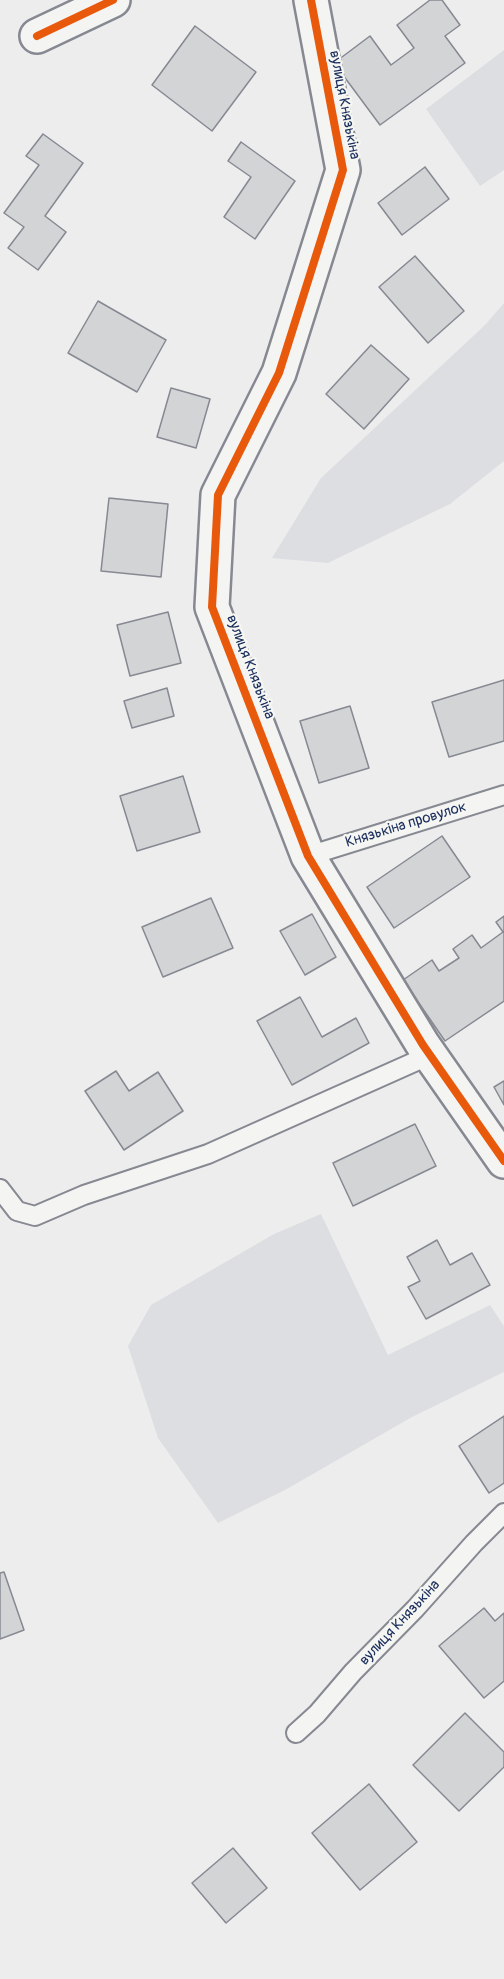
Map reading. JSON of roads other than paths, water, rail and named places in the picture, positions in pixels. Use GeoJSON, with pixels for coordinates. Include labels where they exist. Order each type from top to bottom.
{"type":"FeatureCollection","features":[{"type":"Feature","properties":{"kind":"street"},"geometry":{"type":"LineString","coordinates":[[37,36],[113,0]]}},
{"type":"Feature","properties":{"kind":"street","name":"вулиця Князькіна"},"geometry":{"type":"LineString","coordinates":[[310,0],[343,170],[279,373],[218,495],[212,608],[308,856],[430,1055],[504,1161]]}},
{"type":"Feature","properties":{"kind":"lane","name":"Князькіна провулок"},"geometry":{"type":"LineString","coordinates":[[308,856],[504,795]]}},
{"type":"Feature","properties":{"kind":"lane"},"geometry":{"type":"LineString","coordinates":[[0,1189],[17,1211],[36,1216],[84,1195],[208,1154],[430,1055]]}},
{"type":"Feature","properties":{"kind":"lane","name":"вулиця Князькіна"},"geometry":{"type":"LineString","coordinates":[[296,1733],[317,1714],[504,1513]]}}]}
